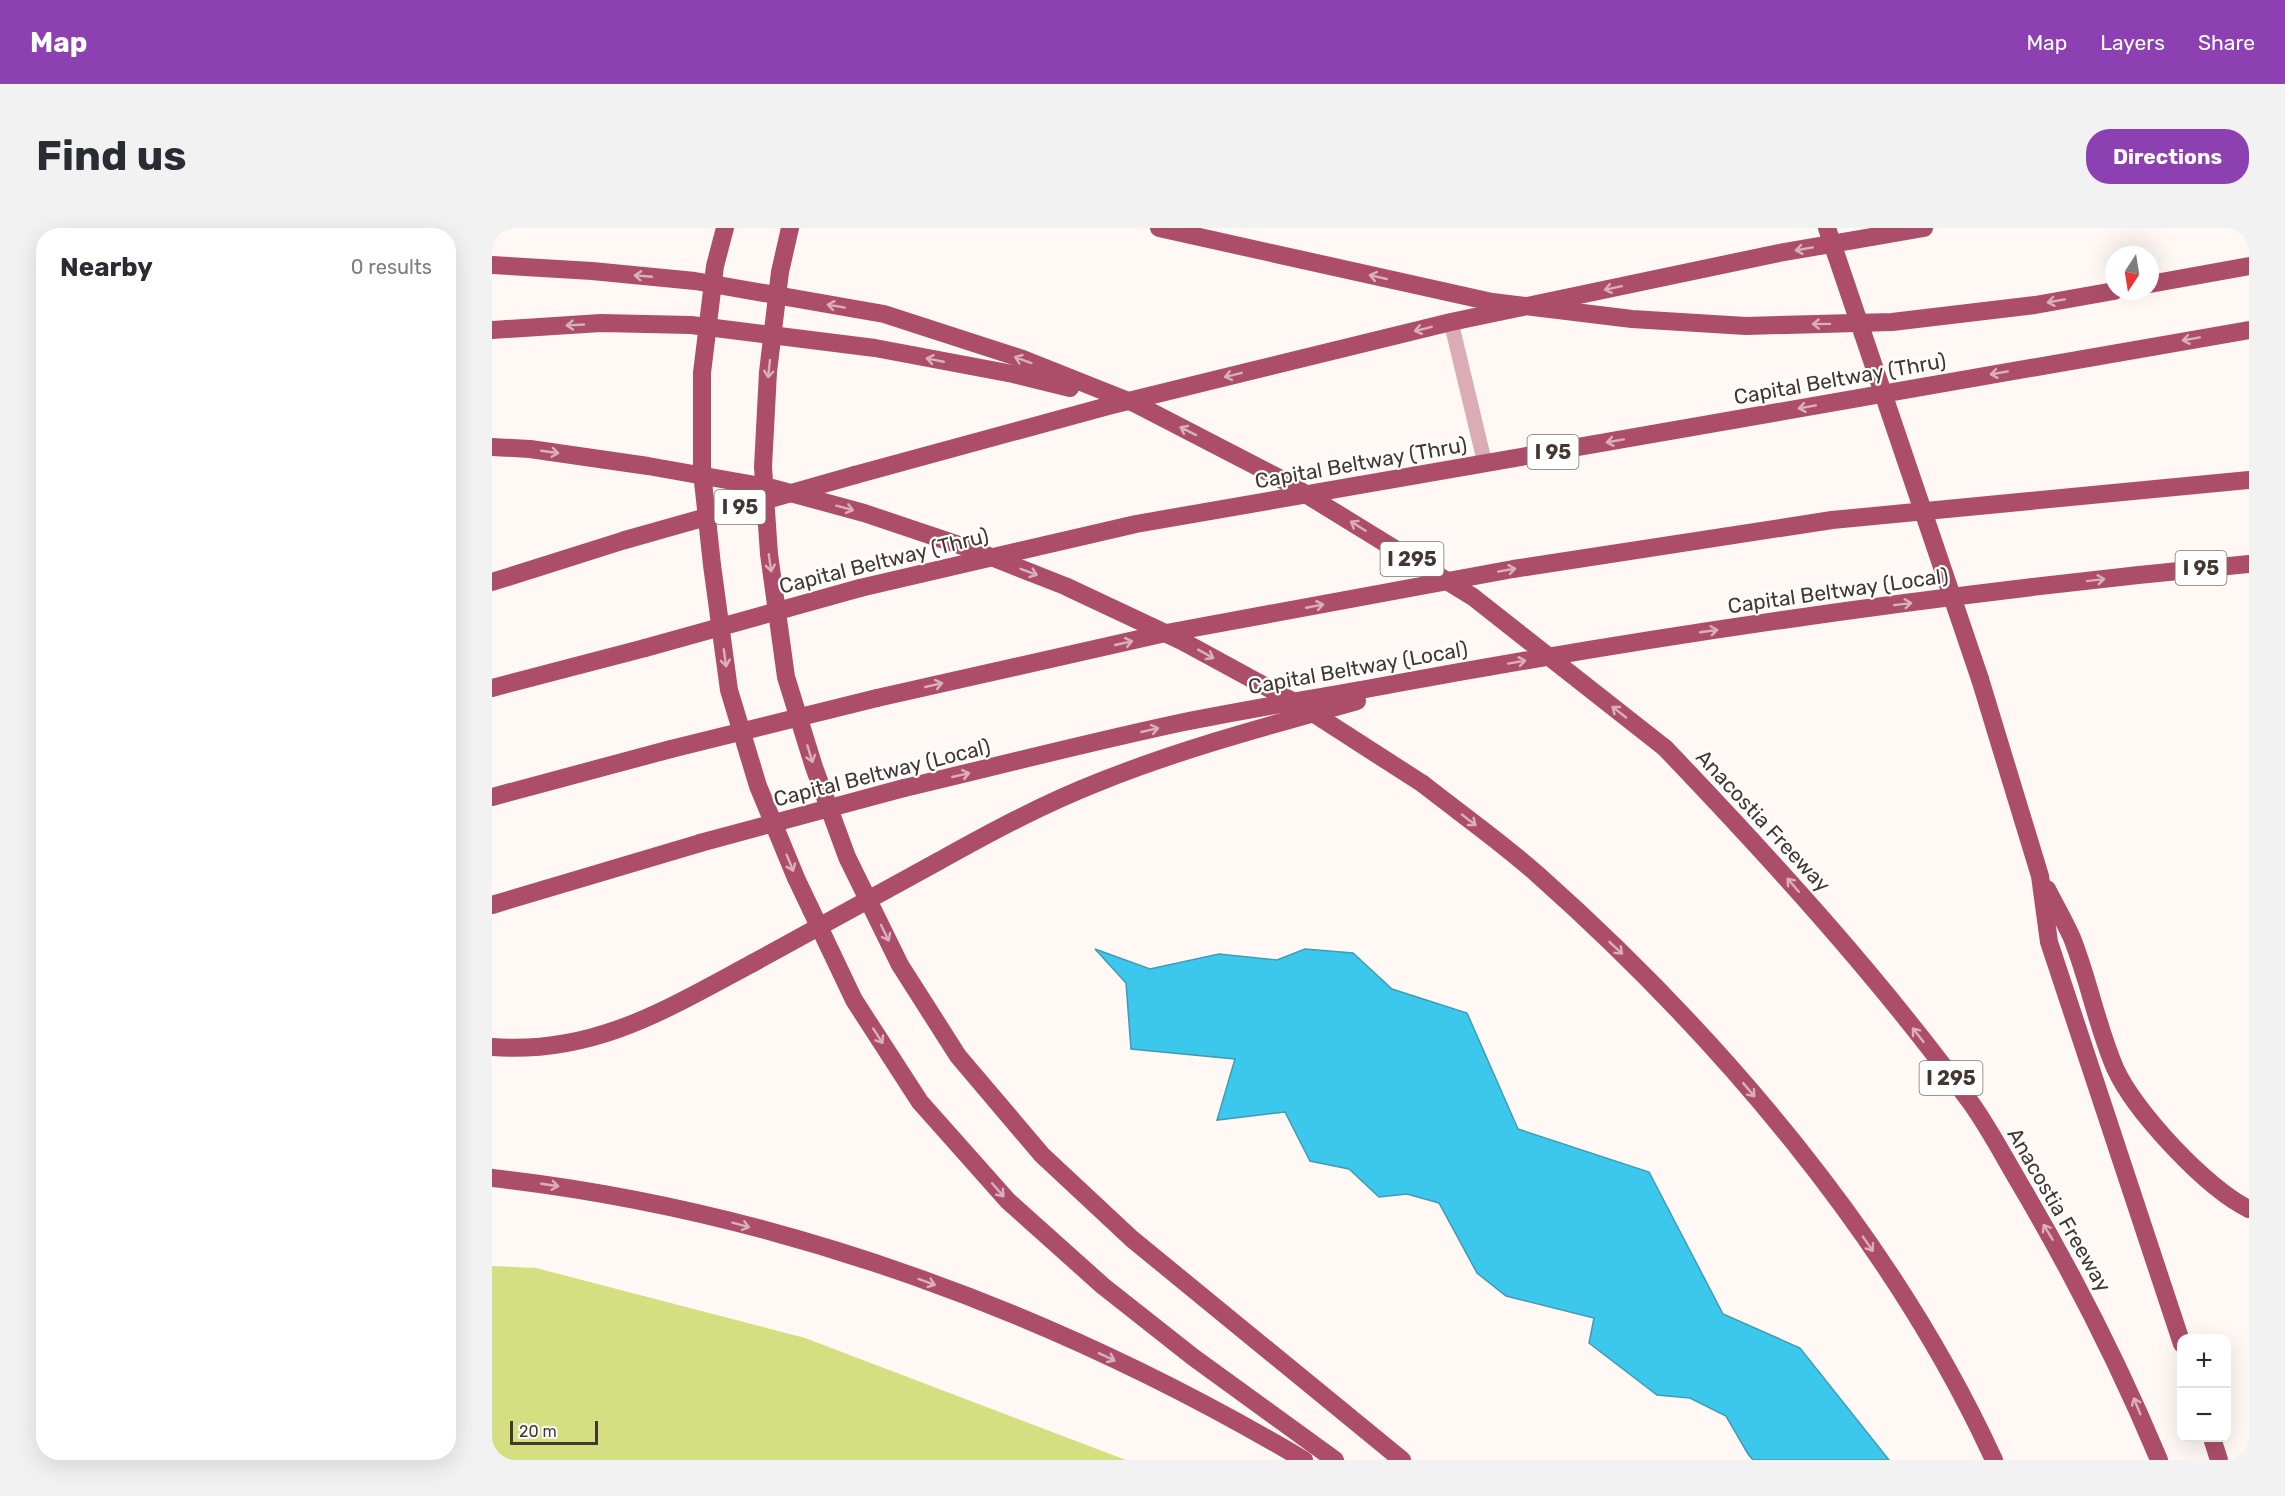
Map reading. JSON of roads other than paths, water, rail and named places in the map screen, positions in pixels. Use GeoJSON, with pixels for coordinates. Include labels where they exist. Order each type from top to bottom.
{"type":"FeatureCollection","features":[{"type":"Feature","properties":{"kind":"highway"},"geometry":{"type":"LineString","coordinates":[[725,228],[715,266],[702,373],[702,472],[729,690],[758,786],[796,878],[854,1000],[920,1102],[1008,1201],[1103,1286],[1193,1357],[1335,1460]]}},
{"type":"Feature","properties":{"kind":"highway"},"geometry":{"type":"LineString","coordinates":[[790,228],[780,272],[768,372],[763,467],[769,554],[786,677],[814,767],[847,857],[900,965],[958,1056],[1042,1155],[1132,1239],[1402,1460]]}},
{"type":"Feature","properties":{"kind":"highway"},"geometry":{"type":"LineString","coordinates":[[1159,228],[1492,302],[1632,319],[1746,326],[1892,322],[2035,305],[2105,293]]}},
{"type":"Feature","properties":{"kind":"highway"},"geometry":{"type":"LineString","coordinates":[[1827,228],[1980,678],[2040,876],[2049,942],[2178,1334]]}},
{"type":"Feature","properties":{"kind":"highway","name":"I 95"},"geometry":{"type":"LineString","coordinates":[[492,582],[625,540],[1108,406],[1451,322],[1779,253],[1924,228]]}},
{"type":"Feature","properties":{"kind":"highway"},"geometry":{"type":"LineString","coordinates":[[492,265],[592,271],[695,281],[884,314],[1023,359],[1136,404]]}},
{"type":"Feature","properties":{"kind":"highway"},"geometry":{"type":"LineString","coordinates":[[2159,282],[2249,266]]}},
{"type":"Feature","properties":{"kind":"highway"},"geometry":{"type":"LineString","coordinates":[[492,330],[601,323],[691,326],[875,348],[1012,374],[1136,404]]}},
{"type":"Feature","properties":{"kind":"highway","name":"Capital Beltway (Thru)"},"geometry":{"type":"LineString","coordinates":[[492,688],[860,588],[1136,524],[2249,330]]}},
{"type":"Feature","properties":{"kind":"highway","name":"Anacostia Freeway"},"geometry":{"type":"LineString","coordinates":[[1136,404],[1281,479],[1473,597],[1665,748],[1766,854],[1875,979],[1972,1105],[2064,1258],[2131,1393],[2159,1460]]}},
{"type":"Feature","properties":{"kind":"highway"},"geometry":{"type":"LineString","coordinates":[[492,447],[530,449],[648,466],[772,488],[864,513],[971,549],[1065,586],[1182,640],[1305,708],[1423,784],[1536,872],[1627,958],[1715,1049],[1812,1166],[1895,1282],[1970,1409],[1994,1460]]}},
{"type":"Feature","properties":{"kind":"highway"},"geometry":{"type":"LineString","coordinates":[[492,797],[876,698],[1161,634],[1513,569],[1832,520],[2249,480]]}},
{"type":"Feature","properties":{"kind":"highway","name":"Capital Beltway (Local)"},"geometry":{"type":"LineString","coordinates":[[492,905],[700,843],[904,788],[1184,722],[1459,672],[1664,638],[1889,606],[2153,573],[2249,564]]}},
{"type":"Feature","properties":{"kind":"highway"},"geometry":{"type":"LineString","coordinates":[[2153,573],[2249,574]]}},
{"type":"Feature","properties":{"kind":"highway"},"geometry":{"type":"LineString","coordinates":[[492,1047],[540,1047],[570,1043],[602,1035],[657,1014],[1011,822],[1100,782],[1146,765],[1291,720],[1459,672]]}},
{"type":"Feature","properties":{"kind":"highway"},"geometry":{"type":"LineString","coordinates":[[2040,876],[2071,937],[2116,1070],[2137,1103],[2160,1132],[2213,1185],[2249,1209]]}},
{"type":"Feature","properties":{"kind":"highway"},"geometry":{"type":"LineString","coordinates":[[492,1178],[555,1185],[702,1214],[851,1254],[1008,1311],[1158,1380],[1304,1460]]}},
{"type":"Feature","properties":{"kind":"highway"},"geometry":{"type":"LineString","coordinates":[[2214,1442],[2219,1460]]}},
{"type":"Feature","properties":{"kind":"lane"},"geometry":{"type":"LineString","coordinates":[[1451,322],[1485,464]]}},
{"type":"Feature","properties":{"kind":"water"},"geometry":{"type":"Polygon","coordinates":[[[1095,949],[1150,969],[1219,954],[1277,960],[1305,949],[1353,953],[1392,989],[1467,1013],[1518,1129],[1649,1172],[1723,1314],[1800,1348],[1889,1460],[1753,1460],[1726,1416],[1690,1398],[1657,1395],[1589,1343],[1594,1318],[1506,1296],[1477,1273],[1439,1203],[1407,1194],[1379,1197],[1349,1169],[1310,1161],[1285,1112],[1217,1120],[1235,1059],[1131,1049],[1126,983],[1095,949]]]}}]}
